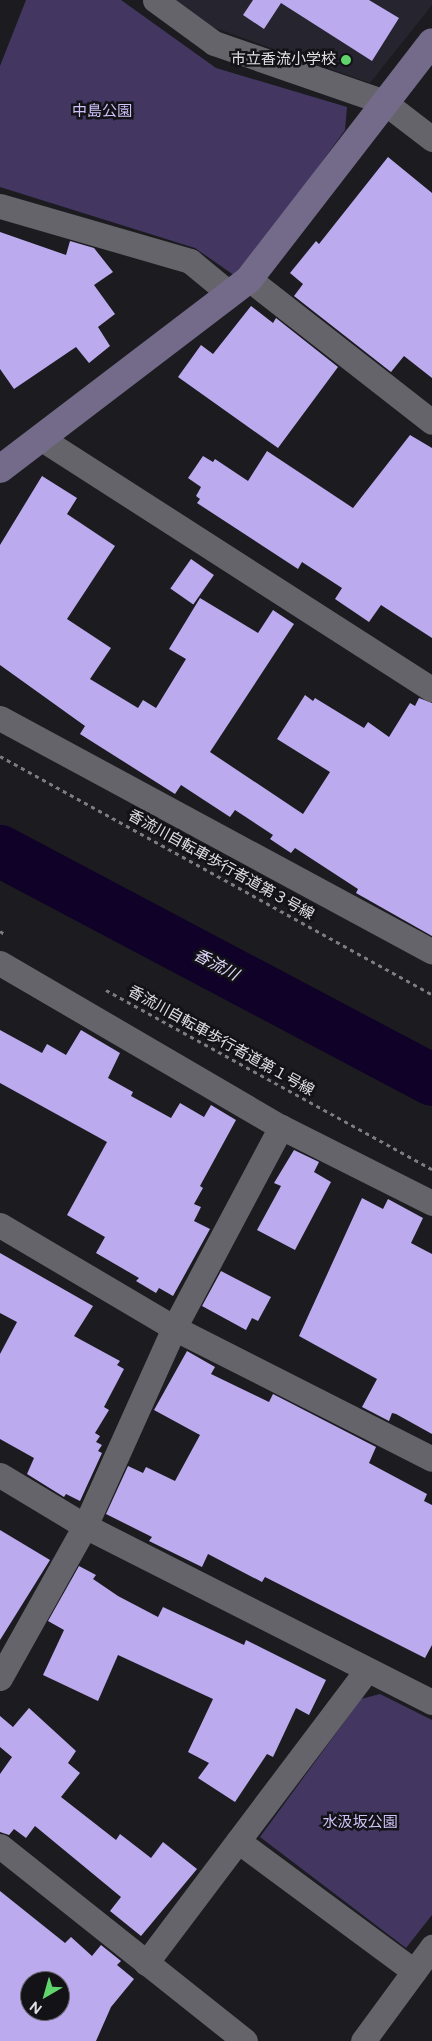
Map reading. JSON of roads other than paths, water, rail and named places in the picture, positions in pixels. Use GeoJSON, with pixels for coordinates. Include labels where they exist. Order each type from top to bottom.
{"type":"FeatureCollection","features":[{"type":"Feature","properties":{"kind":"street"},"geometry":{"type":"LineString","coordinates":[[155,0],[214,43],[384,102],[432,139]]}},
{"type":"Feature","properties":{"kind":"street"},"geometry":{"type":"LineString","coordinates":[[0,469],[42,439],[240,286],[432,42]]}},
{"type":"Feature","properties":{"kind":"street"},"geometry":{"type":"LineString","coordinates":[[0,206],[190,261],[240,286],[432,422]]}},
{"type":"Feature","properties":{"kind":"street"},"geometry":{"type":"LineString","coordinates":[[42,439],[432,689]]}},
{"type":"Feature","properties":{"kind":"street"},"geometry":{"type":"LineString","coordinates":[[0,718],[432,952]]}},
{"type":"Feature","properties":{"kind":"street"},"geometry":{"type":"LineString","coordinates":[[0,963],[281,1127],[432,1203]]}},
{"type":"Feature","properties":{"kind":"street"},"geometry":{"type":"LineString","coordinates":[[0,1678],[85,1526],[174,1328],[281,1127]]}},
{"type":"Feature","properties":{"kind":"street"},"geometry":{"type":"LineString","coordinates":[[0,1225],[174,1328],[432,1459]]}},
{"type":"Feature","properties":{"kind":"street"},"geometry":{"type":"LineString","coordinates":[[0,1475],[85,1526],[432,1702]]}},
{"type":"Feature","properties":{"kind":"street"},"geometry":{"type":"LineString","coordinates":[[146,1963],[367,1670]]}},
{"type":"Feature","properties":{"kind":"street"},"geometry":{"type":"LineString","coordinates":[[238,1841],[414,1971]]}},
{"type":"Feature","properties":{"kind":"street"},"geometry":{"type":"LineString","coordinates":[[0,1846],[245,2041]]}},
{"type":"Feature","properties":{"kind":"street"},"geometry":{"type":"LineString","coordinates":[[363,2041],[432,1947]]}},
{"type":"Feature","properties":{"kind":"waterway","name":"香流川"},"geometry":{"type":"LineString","coordinates":[[0,851],[432,1080]]}},
{"type":"Feature","properties":{"kind":"place","name":"市立香流小学校"},"geometry":{"type":"Point","coordinates":[346,60]}},
{"type":"Feature","properties":{"kind":"park label","name":"中島公園"},"geometry":{"type":"Point","coordinates":[102,112]}},
{"type":"Feature","properties":{"kind":"park label","name":"水汲坂公園"},"geometry":{"type":"Point","coordinates":[360,1823]}}]}
